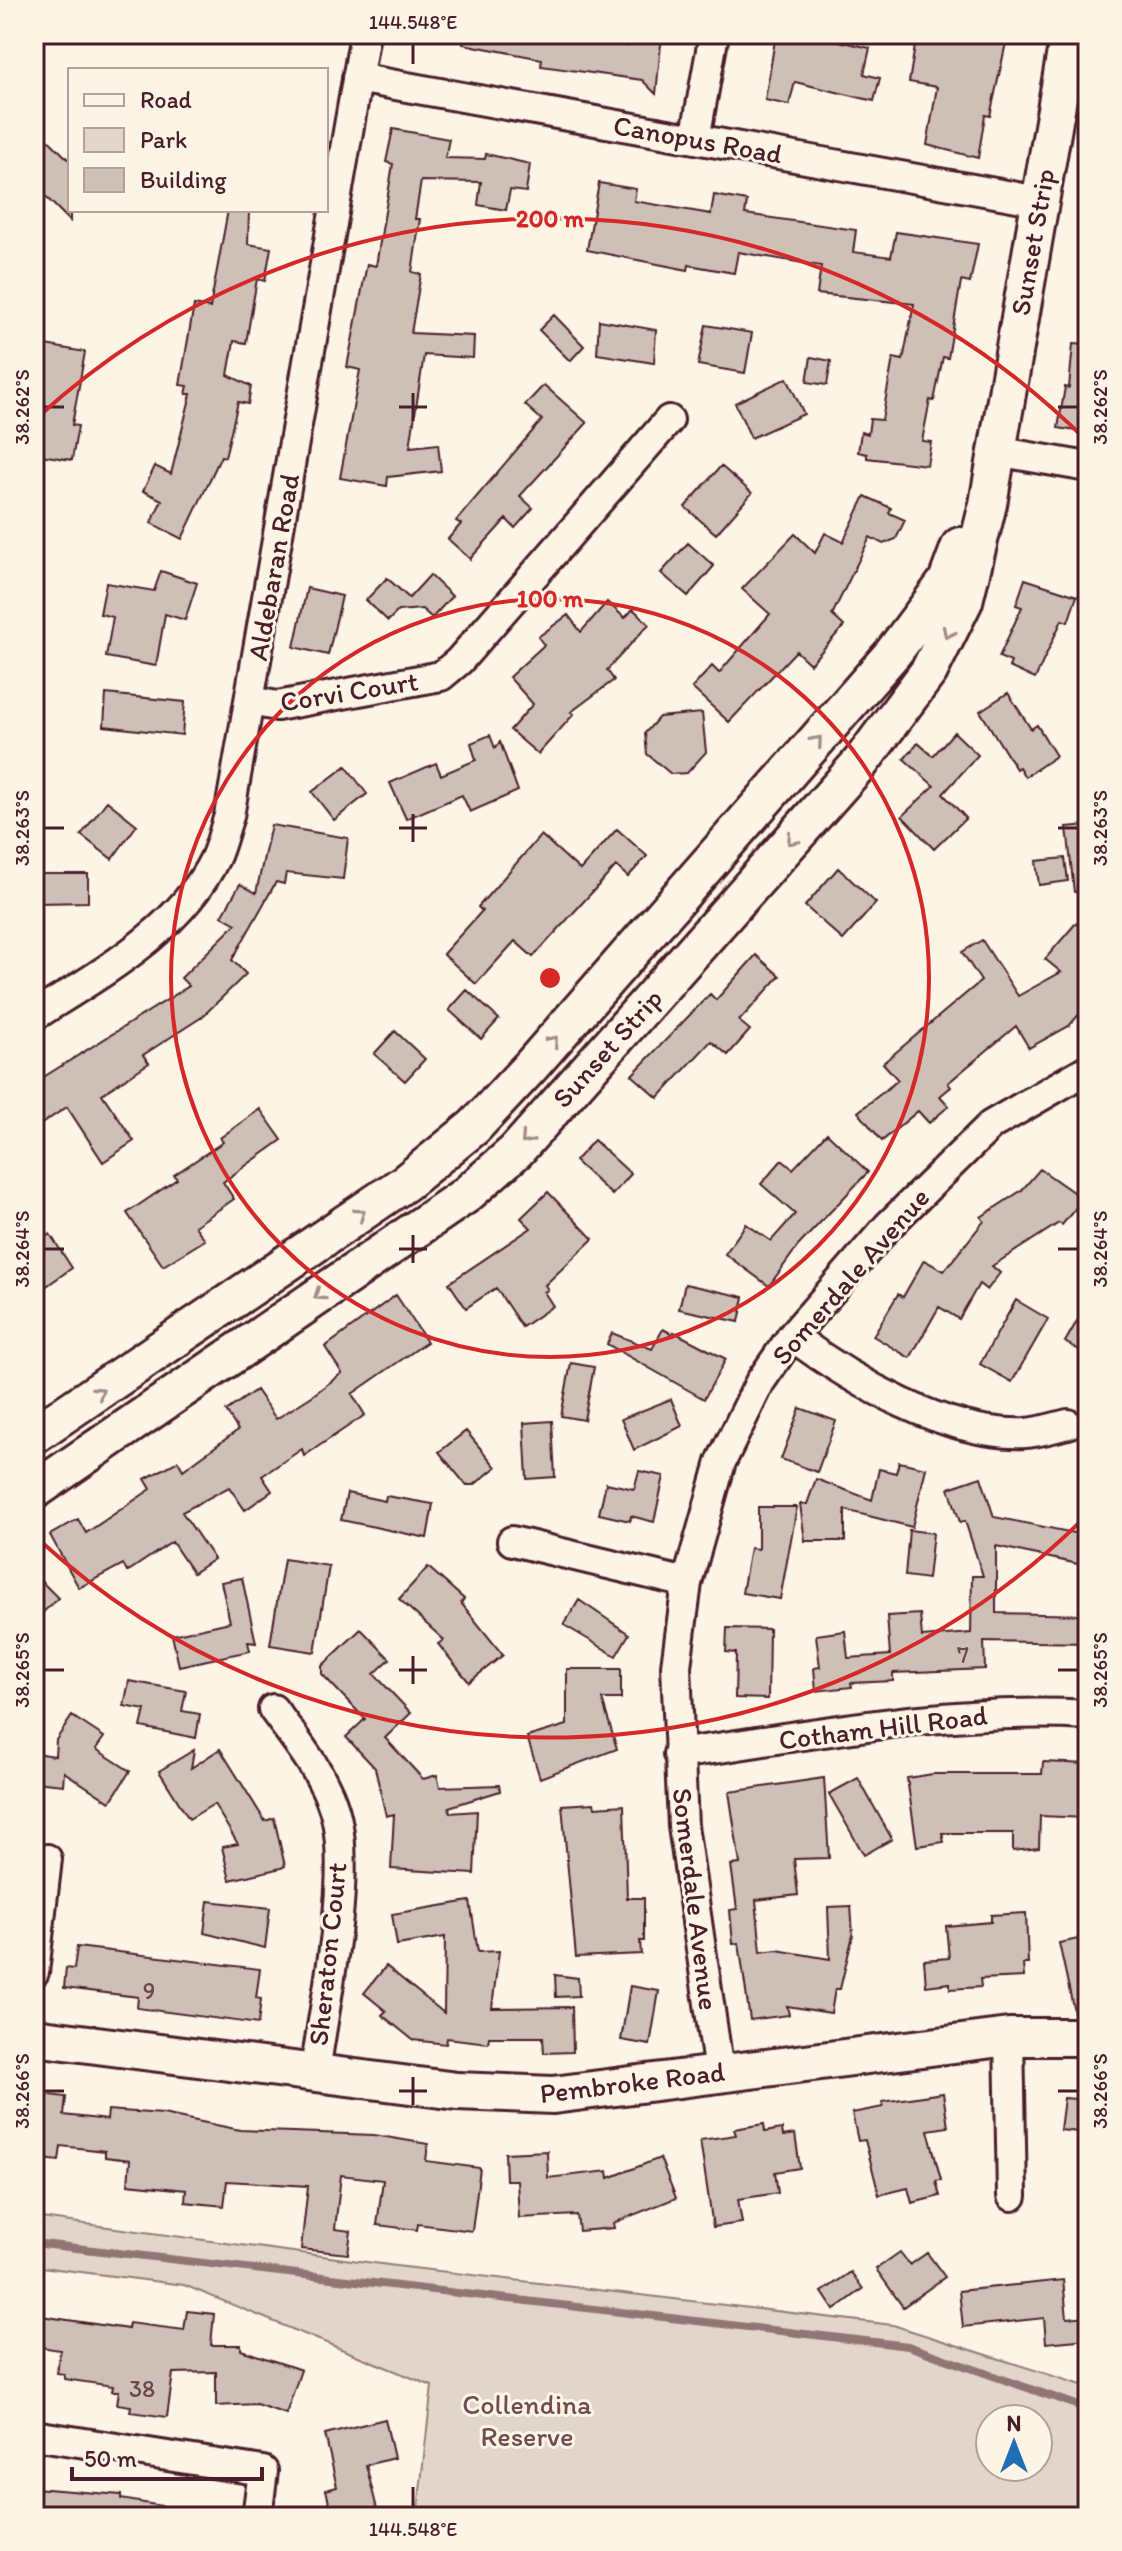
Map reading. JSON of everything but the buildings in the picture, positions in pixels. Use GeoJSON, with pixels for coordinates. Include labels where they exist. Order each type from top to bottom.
{"type":"FeatureCollection","features":[{"type":"Feature","properties":{"kind":"street","name":"Aldebaran Road"},"geometry":{"type":"LineString","coordinates":[[34,1016],[124,957],[167,922],[193,892],[215,858],[229,816],[250,701],[365,34]]}},
{"type":"Feature","properties":{"kind":"street"},"geometry":{"type":"LineString","coordinates":[[695,139],[714,34]]}},
{"type":"Feature","properties":{"kind":"street","name":"Sunset Strip"},"geometry":{"type":"LineString","coordinates":[[34,1491],[466,1195],[516,1151],[861,762],[929,671],[964,601],[988,504],[1069,34]]}},
{"type":"Feature","properties":{"kind":"street","name":"Canopus Road"},"geometry":{"type":"LineString","coordinates":[[357,78],[1039,201]]}},
{"type":"Feature","properties":{"kind":"street","name":"Corvi Court"},"geometry":{"type":"LineString","coordinates":[[250,701],[277,706],[441,676],[459,661],[669,420]]}},
{"type":"Feature","properties":{"kind":"street"},"geometry":{"type":"LineString","coordinates":[[996,451],[1088,467]]}},
{"type":"Feature","properties":{"kind":"street","name":"Sunset Strip"},"geometry":{"type":"LineString","coordinates":[[34,1435],[405,1183],[474,1127],[893,653],[947,581],[996,451]]}},
{"type":"Feature","properties":{"kind":"street","name":"Somerdale Avenue"},"geometry":{"type":"LineString","coordinates":[[719,2072],[683,1826],[676,1666],[687,1583],[721,1462],[760,1382],[792,1336],[888,1226],[991,1125],[1088,1069]]}},
{"type":"Feature","properties":{"kind":"street"},"geometry":{"type":"LineString","coordinates":[[792,1336],[838,1370],[932,1413],[975,1427],[1027,1433],[1068,1424]]}},
{"type":"Feature","properties":{"kind":"street"},"geometry":{"type":"LineString","coordinates":[[512,1541],[687,1583]]}},
{"type":"Feature","properties":{"kind":"street","name":"Sheraton Court"},"geometry":{"type":"LineString","coordinates":[[273,1709],[309,1760],[334,1810],[341,1879],[315,2073]]}},
{"type":"Feature","properties":{"kind":"street","name":"Cotham Hill Road"},"geometry":{"type":"LineString","coordinates":[[678,1754],[920,1718],[1031,1712],[1088,1715]]}},
{"type":"Feature","properties":{"kind":"street"},"geometry":{"type":"LineString","coordinates":[[34,1972],[47,1859]]}},
{"type":"Feature","properties":{"kind":"street","name":"Pembroke Road"},"geometry":{"type":"LineString","coordinates":[[34,2037],[457,2091],[553,2095],[1009,2037],[1088,2037]]}},
{"type":"Feature","properties":{"kind":"street"},"geometry":{"type":"LineString","coordinates":[[1009,2037],[1012,2196]]}},
{"type":"Feature","properties":{"kind":"street"},"geometry":{"type":"LineString","coordinates":[[34,2435],[263,2471],[257,2517]]}},
{"type":"Feature","properties":{"kind":"green space","name":"Collendina Reserve"},"geometry":{"type":"Polygon","coordinates":[[[34,2217],[396,2266],[893,2325],[1088,2387],[1088,2517],[417,2517],[432,2386],[184,2285],[34,2266],[34,2217]]]}},
{"type":"Feature","properties":{"kind":"waterway"},"geometry":{"type":"LineString","coordinates":[[34,2243],[908,2346],[1088,2409]]}}]}
